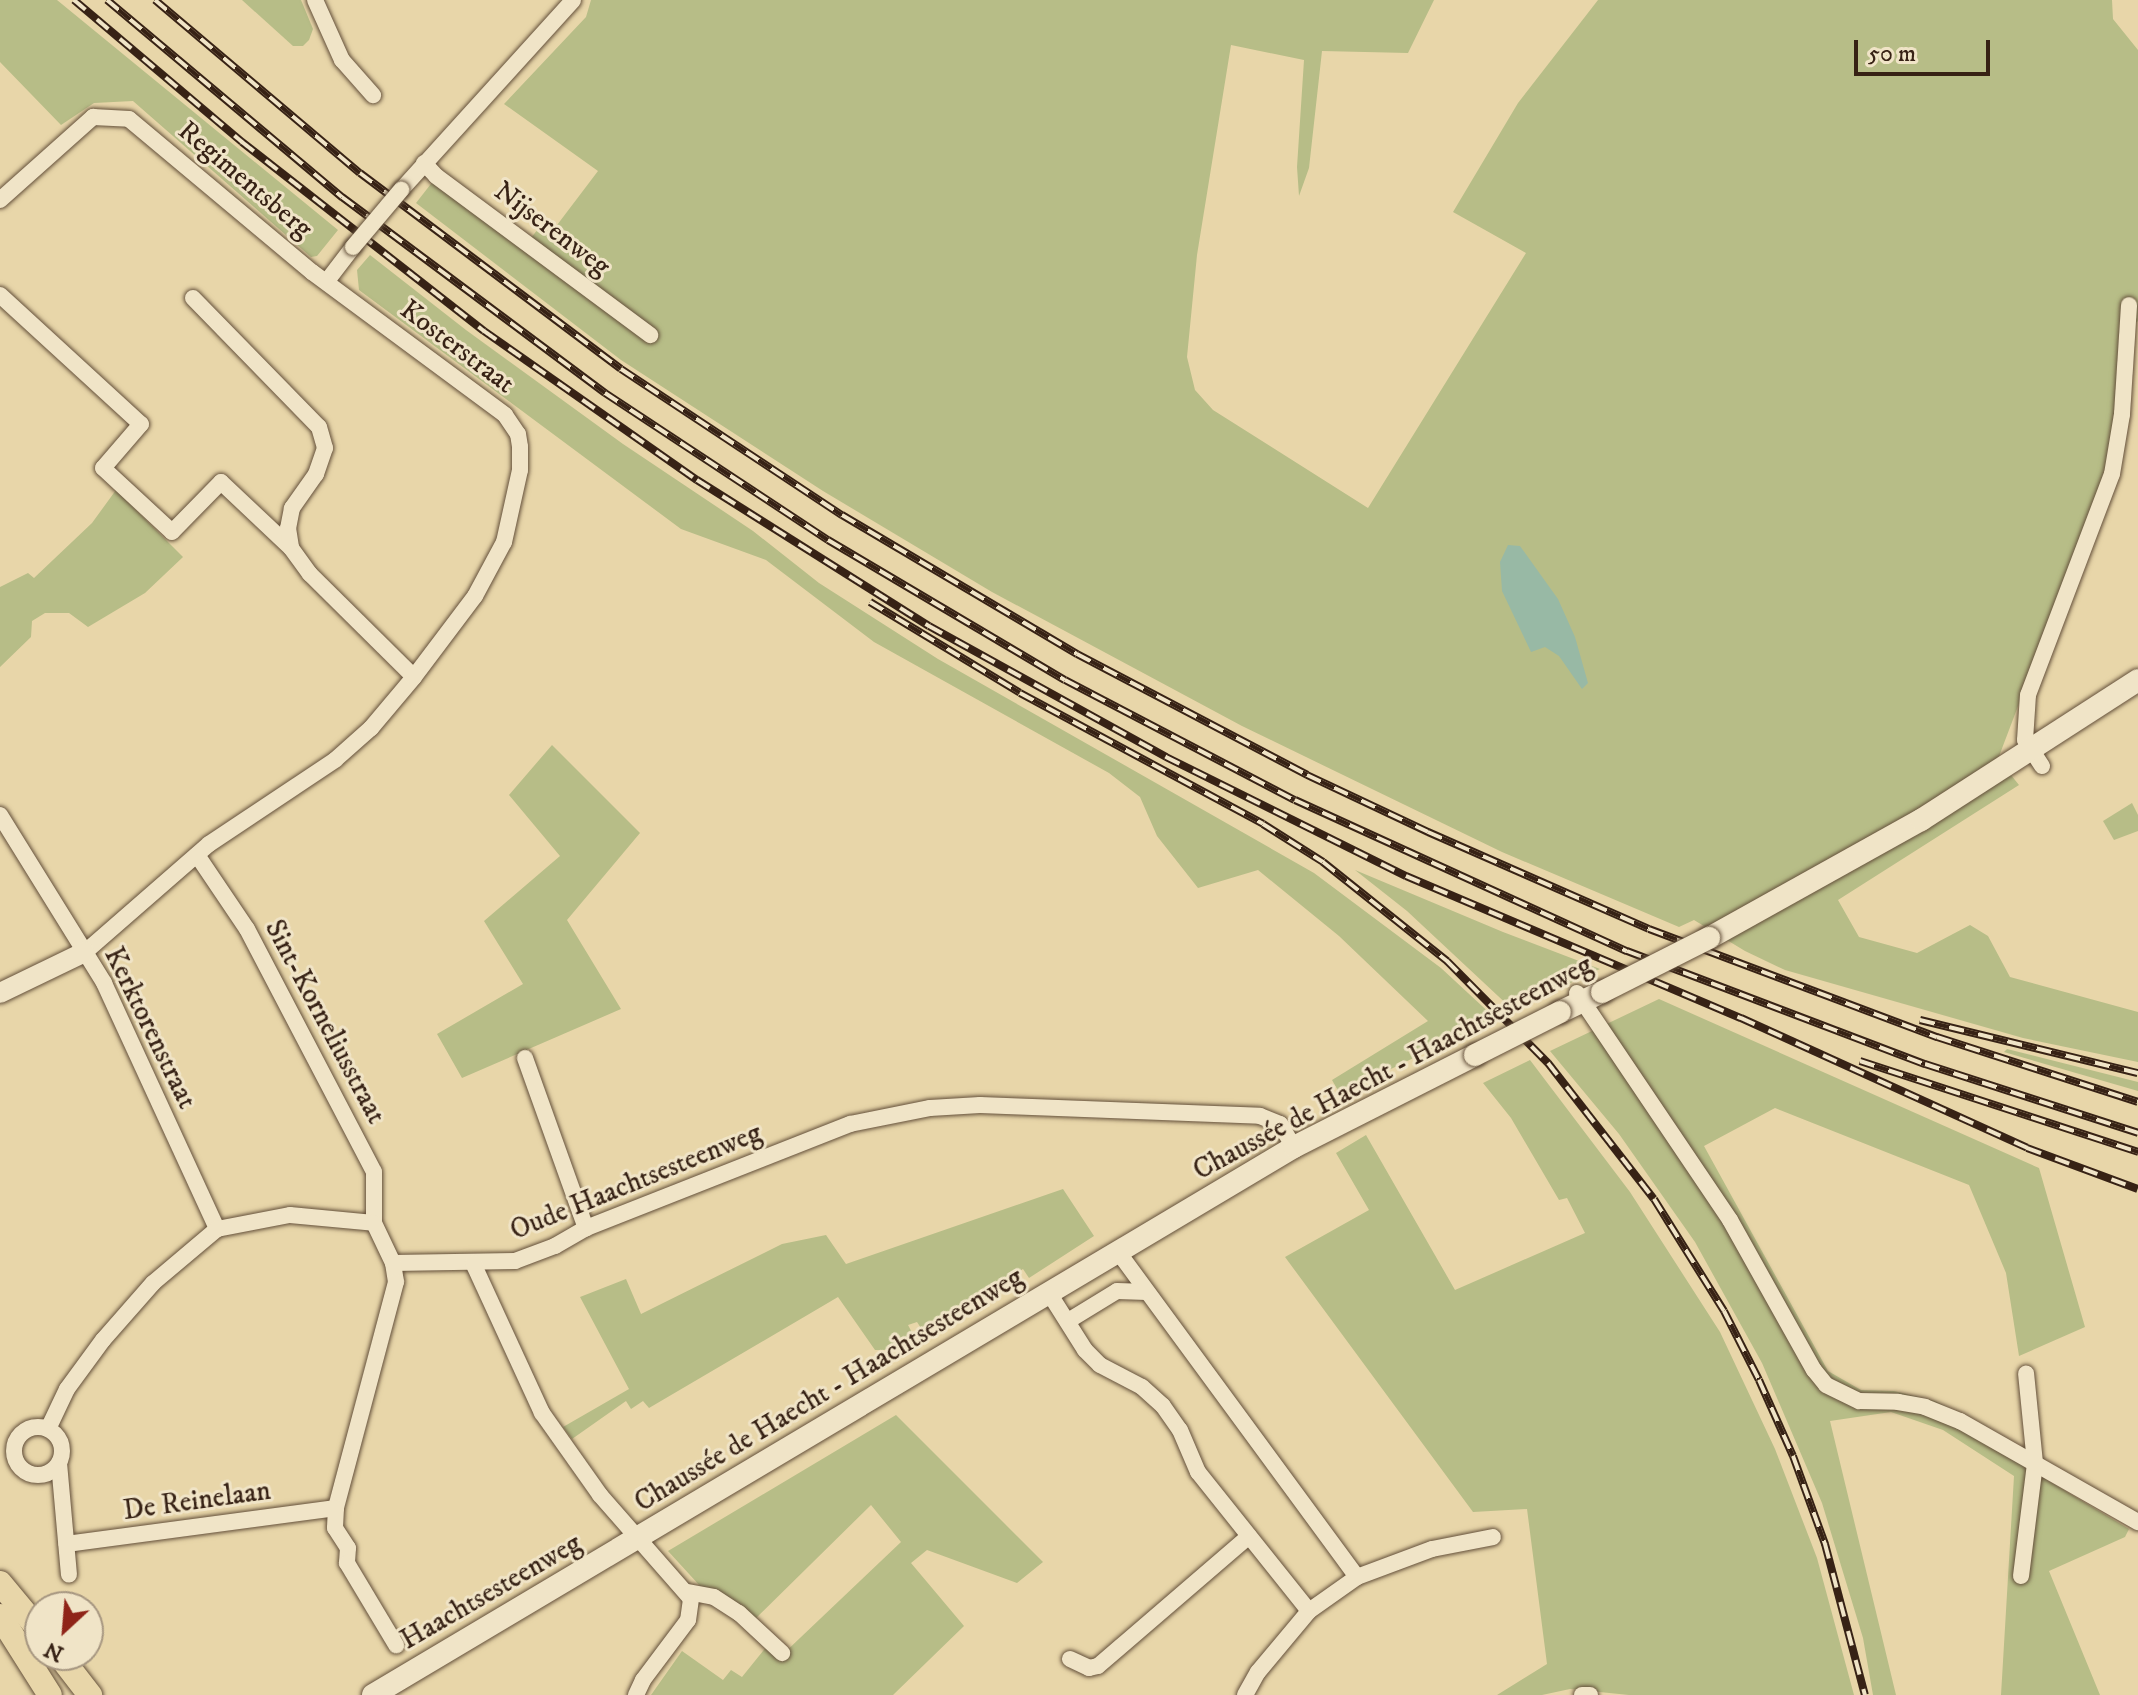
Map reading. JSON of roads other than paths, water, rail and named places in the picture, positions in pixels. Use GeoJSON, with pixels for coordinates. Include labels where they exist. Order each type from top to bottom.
{"type":"FeatureCollection","features":[{"type":"Feature","properties":{"kind":"main road","name":"Chaussée de Haecht - Haachtsesteenweg"},"geometry":{"type":"LineString","coordinates":[[638,1539],[1294,1147],[1560,1012],[1590,1005],[2036,758],[2138,680]]}},
{"type":"Feature","properties":{"kind":"main road","name":"Haachtsesteenweg"},"geometry":{"type":"LineString","coordinates":[[373,1695],[638,1539]]}},
{"type":"Feature","properties":{"kind":"main road"},"geometry":{"type":"LineString","coordinates":[[0,1583],[24,1612]]}},
{"type":"Feature","properties":{"kind":"main road"},"geometry":{"type":"LineString","coordinates":[[0,1616],[50,1695]]}},
{"type":"Feature","properties":{"kind":"main road"},"geometry":{"type":"LineString","coordinates":[[71,1671],[90,1695]]}},
{"type":"Feature","properties":{"kind":"street"},"geometry":{"type":"LineString","coordinates":[[315,0],[342,60],[373,95]]}},
{"type":"Feature","properties":{"kind":"street"},"geometry":{"type":"LineString","coordinates":[[327,281],[424,163],[573,0]]}},
{"type":"Feature","properties":{"kind":"street","name":"Regimentsberg"},"geometry":{"type":"LineString","coordinates":[[0,200],[93,117],[129,119],[327,281]]}},
{"type":"Feature","properties":{"kind":"street","name":"Nijserenweg"},"geometry":{"type":"LineString","coordinates":[[424,163],[436,176],[650,335]]}},
{"type":"Feature","properties":{"kind":"street","name":"Kosterstraat"},"geometry":{"type":"LineString","coordinates":[[85,952],[197,855],[335,760],[371,728],[475,596],[504,542],[520,470],[518,434],[505,415],[327,281]]}},
{"type":"Feature","properties":{"kind":"street"},"geometry":{"type":"LineString","coordinates":[[0,295],[141,424],[103,468],[172,532],[221,482],[291,548],[310,574],[414,677]]}},
{"type":"Feature","properties":{"kind":"street"},"geometry":{"type":"LineString","coordinates":[[193,298],[319,427],[325,448],[316,474],[292,508],[288,528],[291,548]]}},
{"type":"Feature","properties":{"kind":"street"},"geometry":{"type":"LineString","coordinates":[[2036,758],[2025,740],[2028,695],[2112,474],[2130,335],[2129,305]]}},
{"type":"Feature","properties":{"kind":"street","name":"Kerktorenstraat"},"geometry":{"type":"LineString","coordinates":[[0,815],[104,983],[217,1229]]}},
{"type":"Feature","properties":{"kind":"street","name":"Sint-Korneliusstraat"},"geometry":{"type":"LineString","coordinates":[[197,855],[247,929],[374,1172],[374,1223]]}},
{"type":"Feature","properties":{"kind":"street"},"geometry":{"type":"LineString","coordinates":[[0,993],[85,952]]}},
{"type":"Feature","properties":{"kind":"street"},"geometry":{"type":"LineString","coordinates":[[1590,1005],[1730,1220],[1814,1370],[1826,1385],[1859,1401],[1898,1402],[1925,1407],[1960,1421],[2138,1522]]}},
{"type":"Feature","properties":{"kind":"street"},"geometry":{"type":"LineString","coordinates":[[525,1058],[586,1228]]}},
{"type":"Feature","properties":{"kind":"street","name":"Oude Haachtsesteenweg"},"geometry":{"type":"LineString","coordinates":[[393,1263],[515,1261],[555,1246],[586,1228],[850,1124],[890,1114],[980,1105],[1260,1116],[1280,1124],[1294,1147]]}},
{"type":"Feature","properties":{"kind":"street"},"geometry":{"type":"LineString","coordinates":[[48,1429],[67,1389],[103,1340],[153,1283],[217,1229],[290,1215],[374,1223],[393,1263],[396,1282],[336,1508],[335,1528],[348,1548],[347,1563],[396,1645]]}},
{"type":"Feature","properties":{"kind":"street"},"geometry":{"type":"LineString","coordinates":[[1118,1252],[1357,1577]]}},
{"type":"Feature","properties":{"kind":"street"},"geometry":{"type":"LineString","coordinates":[[473,1263],[542,1413],[600,1495],[688,1592],[693,1607],[691,1613],[643,1680],[636,1695]]}},
{"type":"Feature","properties":{"kind":"street"},"geometry":{"type":"LineString","coordinates":[[1068,1321],[1117,1291],[1147,1292]]}},
{"type":"Feature","properties":{"kind":"street"},"geometry":{"type":"LineString","coordinates":[[1049,1293],[1085,1350],[1100,1365],[1142,1387],[1163,1406],[1180,1430],[1187,1453],[1198,1472],[1309,1611]]}},
{"type":"Feature","properties":{"kind":"street"},"geometry":{"type":"LineString","coordinates":[[2021,1576],[2035,1463],[2026,1373]]}},
{"type":"Feature","properties":{"kind":"street"},"geometry":{"type":"LineString","coordinates":[[48,1429],[32,1428],[21,1434],[15,1458],[22,1470],[33,1475],[50,1472],[59,1463]]}},
{"type":"Feature","properties":{"kind":"street"},"geometry":{"type":"LineString","coordinates":[[48,1429],[62,1448],[59,1463],[69,1575]]}},
{"type":"Feature","properties":{"kind":"street","name":"De Reinelaan"},"geometry":{"type":"LineString","coordinates":[[66,1544],[336,1508]]}},
{"type":"Feature","properties":{"kind":"street"},"geometry":{"type":"LineString","coordinates":[[1070,1659],[1077,1665],[1098,1666],[1249,1536]]}},
{"type":"Feature","properties":{"kind":"street"},"geometry":{"type":"LineString","coordinates":[[1245,1695],[1258,1672],[1309,1611],[1357,1577],[1432,1549],[1493,1537]]}},
{"type":"Feature","properties":{"kind":"street"},"geometry":{"type":"LineString","coordinates":[[688,1592],[714,1597],[739,1613],[782,1653]]}},
{"type":"Feature","properties":{"kind":"street"},"geometry":{"type":"LineString","coordinates":[[1582,1695],[1590,1695]]}},
{"type":"Feature","properties":{"kind":"railway"},"geometry":{"type":"LineString","coordinates":[[74,0],[242,142],[484,331],[697,480],[929,626],[1166,757],[1406,876],[1741,1018],[2027,1148],[2138,1189]]}},
{"type":"Feature","properties":{"kind":"railway"},"geometry":{"type":"LineString","coordinates":[[107,0],[342,197],[605,393],[828,540],[1065,680],[1295,800],[1627,951],[1925,1064],[2138,1133]]}},
{"type":"Feature","properties":{"kind":"railway"},"geometry":{"type":"LineString","coordinates":[[155,0],[360,173],[621,369],[842,515],[1077,654],[1307,775],[1649,929],[1937,1037],[2138,1102]]}},
{"type":"Feature","properties":{"kind":"railway"},"geometry":{"type":"LineString","coordinates":[[870,602],[1020,693],[1263,824],[1323,862],[1447,961],[1548,1063],[1654,1199],[1724,1311],[1759,1380],[1793,1456],[1825,1544],[1865,1695]]}},
{"type":"Feature","properties":{"kind":"railway"},"geometry":{"type":"LineString","coordinates":[[1920,1020],[2138,1073]]}},
{"type":"Feature","properties":{"kind":"railway"},"geometry":{"type":"LineString","coordinates":[[1860,1061],[2138,1152]]}}]}
